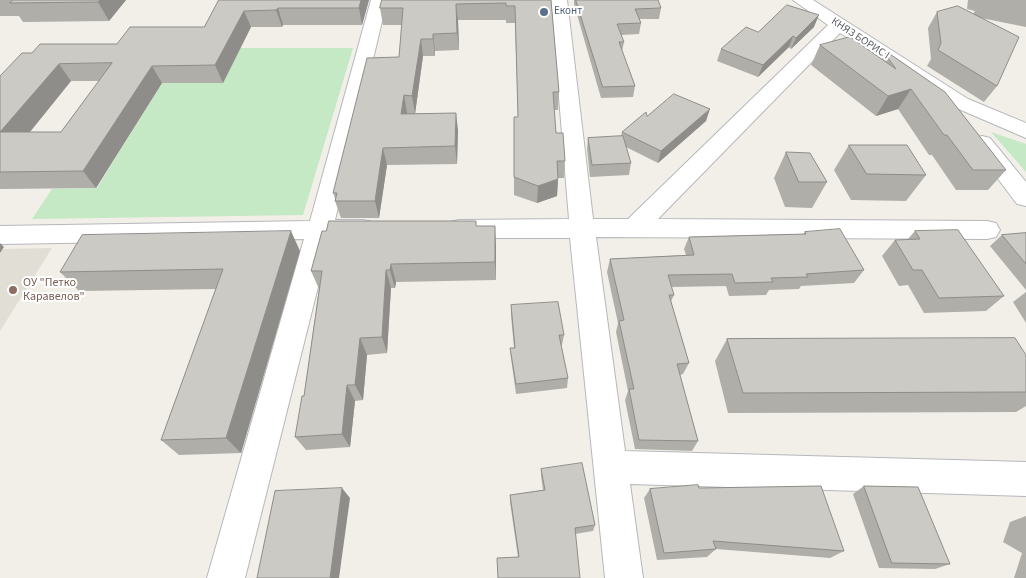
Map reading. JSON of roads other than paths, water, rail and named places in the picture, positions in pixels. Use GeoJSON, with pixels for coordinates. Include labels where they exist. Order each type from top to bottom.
{"type":"FeatureCollection","features":[{"type":"Feature","properties":{"kind":"street"},"geometry":{"type":"LineString","coordinates":[[226,578],[379,0]]}},
{"type":"Feature","properties":{"kind":"street"},"geometry":{"type":"LineString","coordinates":[[559,0],[582,229],[624,578]]}},
{"type":"Feature","properties":{"kind":"street","name":"КНЯЗ БОРИС I"},"geometry":{"type":"LineString","coordinates":[[801,0],[961,103],[1026,131]]}},
{"type":"Feature","properties":{"kind":"street"},"geometry":{"type":"LineString","coordinates":[[634,228],[838,25]]}},
{"type":"Feature","properties":{"kind":"street"},"geometry":{"type":"LineString","coordinates":[[961,103],[967,124],[1026,198]]}},
{"type":"Feature","properties":{"kind":"street"},"geometry":{"type":"LineString","coordinates":[[0,235],[320,228],[388,229]]}},
{"type":"Feature","properties":{"kind":"street"},"geometry":{"type":"LineString","coordinates":[[436,229],[987,230]]}},
{"type":"Feature","properties":{"kind":"street"},"geometry":{"type":"LineString","coordinates":[[610,467],[1026,479]]}},
{"type":"Feature","properties":{"kind":"place","name":"Еконт"},"geometry":{"type":"Point","coordinates":[544,12]}},
{"type":"Feature","properties":{"kind":"place","name":"ОУ \"Петко Каравелов\""},"geometry":{"type":"Point","coordinates":[13,290]}}]}
